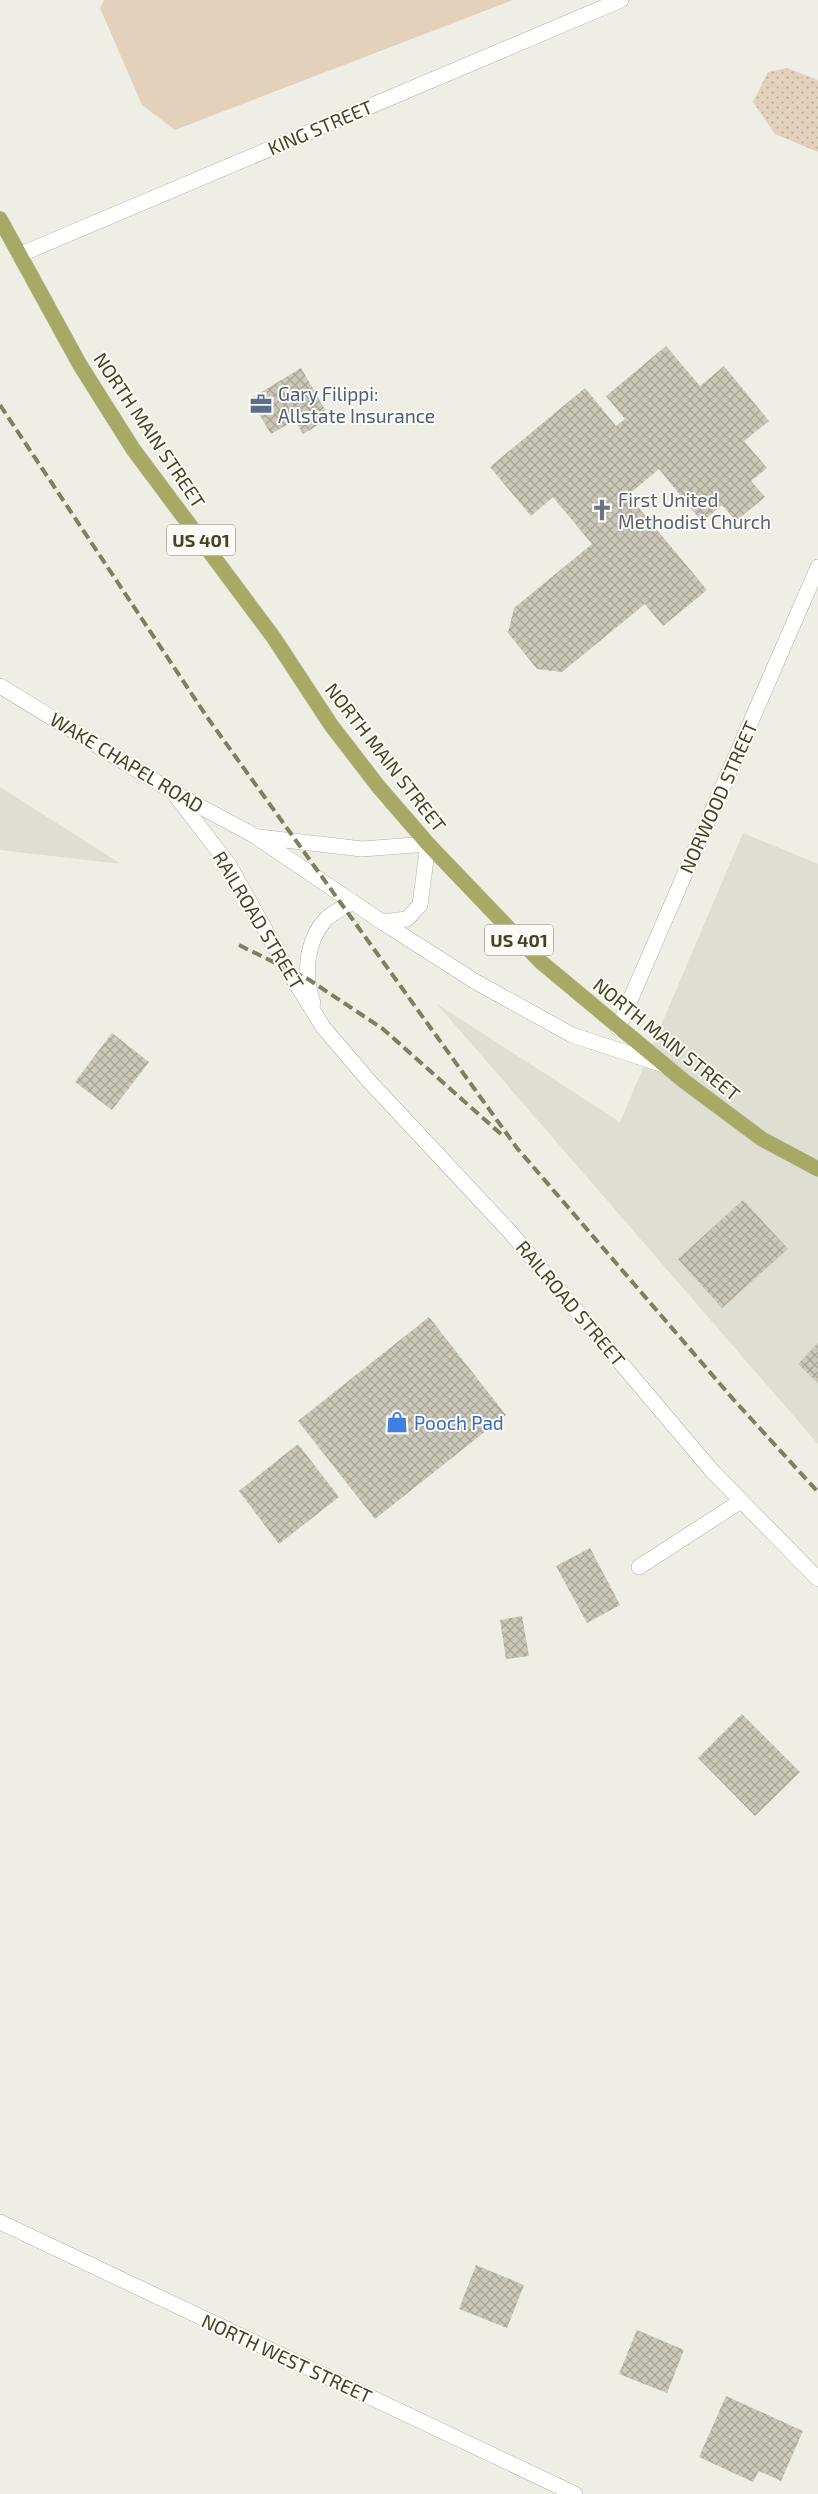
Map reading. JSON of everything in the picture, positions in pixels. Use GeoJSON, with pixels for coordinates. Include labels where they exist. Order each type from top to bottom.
{"type":"FeatureCollection","features":[{"type":"Feature","properties":{"kind":"main road","name":"NORTH MAIN STREET"},"geometry":{"type":"LineString","coordinates":[[0,219],[80,365],[133,449],[274,638],[331,726],[378,786],[428,844],[541,962],[664,1065],[762,1139],[818,1169]]}},
{"type":"Feature","properties":{"kind":"street","name":"KING STREET"},"geometry":{"type":"LineString","coordinates":[[19,255],[621,0]]}},
{"type":"Feature","properties":{"kind":"street","name":"NORWOOD STREET"},"geometry":{"type":"LineString","coordinates":[[618,1028],[818,567]]}},
{"type":"Feature","properties":{"kind":"street","name":"WAKE CHAPEL ROAD"},"geometry":{"type":"LineString","coordinates":[[0,686],[173,792],[255,836],[382,922],[476,982],[572,1035],[664,1065]]}},
{"type":"Feature","properties":{"kind":"street","name":"RAILROAD STREET"},"geometry":{"type":"LineString","coordinates":[[173,792],[229,865],[286,967],[323,1027],[369,1081],[510,1232],[713,1472],[818,1579]]}},
{"type":"Feature","properties":{"kind":"street","name":"WAKE CHAPEL ROAD"},"geometry":{"type":"LineString","coordinates":[[255,836],[362,849],[428,844]]}},
{"type":"Feature","properties":{"kind":"street"},"geometry":{"type":"LineString","coordinates":[[382,922],[407,919],[420,905],[428,844]]}},
{"type":"Feature","properties":{"kind":"street","name":"RAILROAD STREET"},"geometry":{"type":"LineString","coordinates":[[323,1027],[309,991],[307,959],[315,934],[327,917],[353,902]]}},
{"type":"Feature","properties":{"kind":"street"},"geometry":{"type":"LineString","coordinates":[[639,1567],[741,1502]]}},
{"type":"Feature","properties":{"kind":"street","name":"NORTH WEST STREET"},"geometry":{"type":"LineString","coordinates":[[0,2222],[575,2494]]}},
{"type":"Feature","properties":{"kind":"shaded area"},"geometry":{"type":"Polygon","coordinates":[[[104,0],[513,0],[175,130],[142,105],[100,8],[104,0]]]}},
{"type":"Feature","properties":{"kind":"shaded area"},"geometry":{"type":"Polygon","coordinates":[[[787,68],[818,80],[818,152],[775,134],[753,102],[768,72],[787,68]]]}},
{"type":"Feature","properties":{"kind":"shaded area"},"geometry":{"type":"Polygon","coordinates":[[[0,787],[121,864],[0,850],[0,787]]]}},
{"type":"Feature","properties":{"kind":"shaded area"},"geometry":{"type":"Polygon","coordinates":[[[743,833],[818,864],[818,1444],[437,1004],[620,1122],[743,833]]]}},
{"type":"Feature","properties":{"kind":"building","name":"First United Methodist Church"},"geometry":{"type":"Polygon","coordinates":[[[666,346],[700,386],[724,366],[769,421],[744,441],[767,468],[751,481],[765,497],[736,521],[722,505],[702,522],[659,469],[628,495],[707,590],[663,626],[645,604],[562,672],[537,669],[508,633],[514,608],[592,544],[553,497],[531,516],[490,467],[585,388],[616,426],[625,419],[606,396],[666,346]]]}},
{"type":"Feature","properties":{"kind":"building"},"geometry":{"type":"Polygon","coordinates":[[[301,368],[330,418],[303,434],[295,420],[271,434],[250,399],[301,368]]]}},
{"type":"Feature","properties":{"kind":"building"},"geometry":{"type":"Polygon","coordinates":[[[112,1033],[149,1062],[112,1110],[75,1082],[112,1033]]]}},
{"type":"Feature","properties":{"kind":"building"},"geometry":{"type":"Polygon","coordinates":[[[743,1200],[788,1249],[722,1308],[678,1259],[743,1200]]]}},
{"type":"Feature","properties":{"kind":"building"},"geometry":{"type":"Polygon","coordinates":[[[429,1317],[506,1415],[375,1519],[298,1421],[429,1317]]]}},
{"type":"Feature","properties":{"kind":"building"},"geometry":{"type":"Polygon","coordinates":[[[818,1343],[818,1383],[798,1364],[818,1343]]]}},
{"type":"Feature","properties":{"kind":"building"},"geometry":{"type":"Polygon","coordinates":[[[298,1444],[339,1497],[279,1544],[239,1491],[298,1444]]]}},
{"type":"Feature","properties":{"kind":"building"},"geometry":{"type":"Polygon","coordinates":[[[590,1548],[620,1605],[587,1623],[556,1566],[590,1548]]]}},
{"type":"Feature","properties":{"kind":"building"},"geometry":{"type":"Polygon","coordinates":[[[522,1616],[529,1656],[506,1659],[500,1620],[522,1616]]]}},
{"type":"Feature","properties":{"kind":"building"},"geometry":{"type":"Polygon","coordinates":[[[742,1714],[800,1772],[755,1816],[698,1758],[742,1714]]]}},
{"type":"Feature","properties":{"kind":"building"},"geometry":{"type":"Polygon","coordinates":[[[476,2265],[524,2285],[507,2328],[459,2309],[476,2265]]]}},
{"type":"Feature","properties":{"kind":"building"},"geometry":{"type":"Polygon","coordinates":[[[637,2330],[684,2350],[667,2393],[619,2374],[637,2330]]]}},
{"type":"Feature","properties":{"kind":"building"},"geometry":{"type":"Polygon","coordinates":[[[726,2396],[803,2431],[781,2481],[759,2471],[753,2482],[699,2457],[726,2396]]]}},
{"type":"Feature","properties":{"kind":"railway"},"geometry":{"type":"LineString","coordinates":[[0,405],[207,717],[517,1148],[733,1399],[818,1492]]}},
{"type":"Feature","properties":{"kind":"railway"},"geometry":{"type":"LineString","coordinates":[[239,945],[308,979],[383,1029],[502,1135]]}},
{"type":"Feature","properties":{"kind":"place","name":"Gary Filippi: Allstate Insurance"},"geometry":{"type":"Point","coordinates":[261,404]}},
{"type":"Feature","properties":{"kind":"place","name":"First United Methodist Church"},"geometry":{"type":"Point","coordinates":[602,510]}},
{"type":"Feature","properties":{"kind":"place","name":"Pooch Pad"},"geometry":{"type":"Point","coordinates":[397,1422]}}]}
